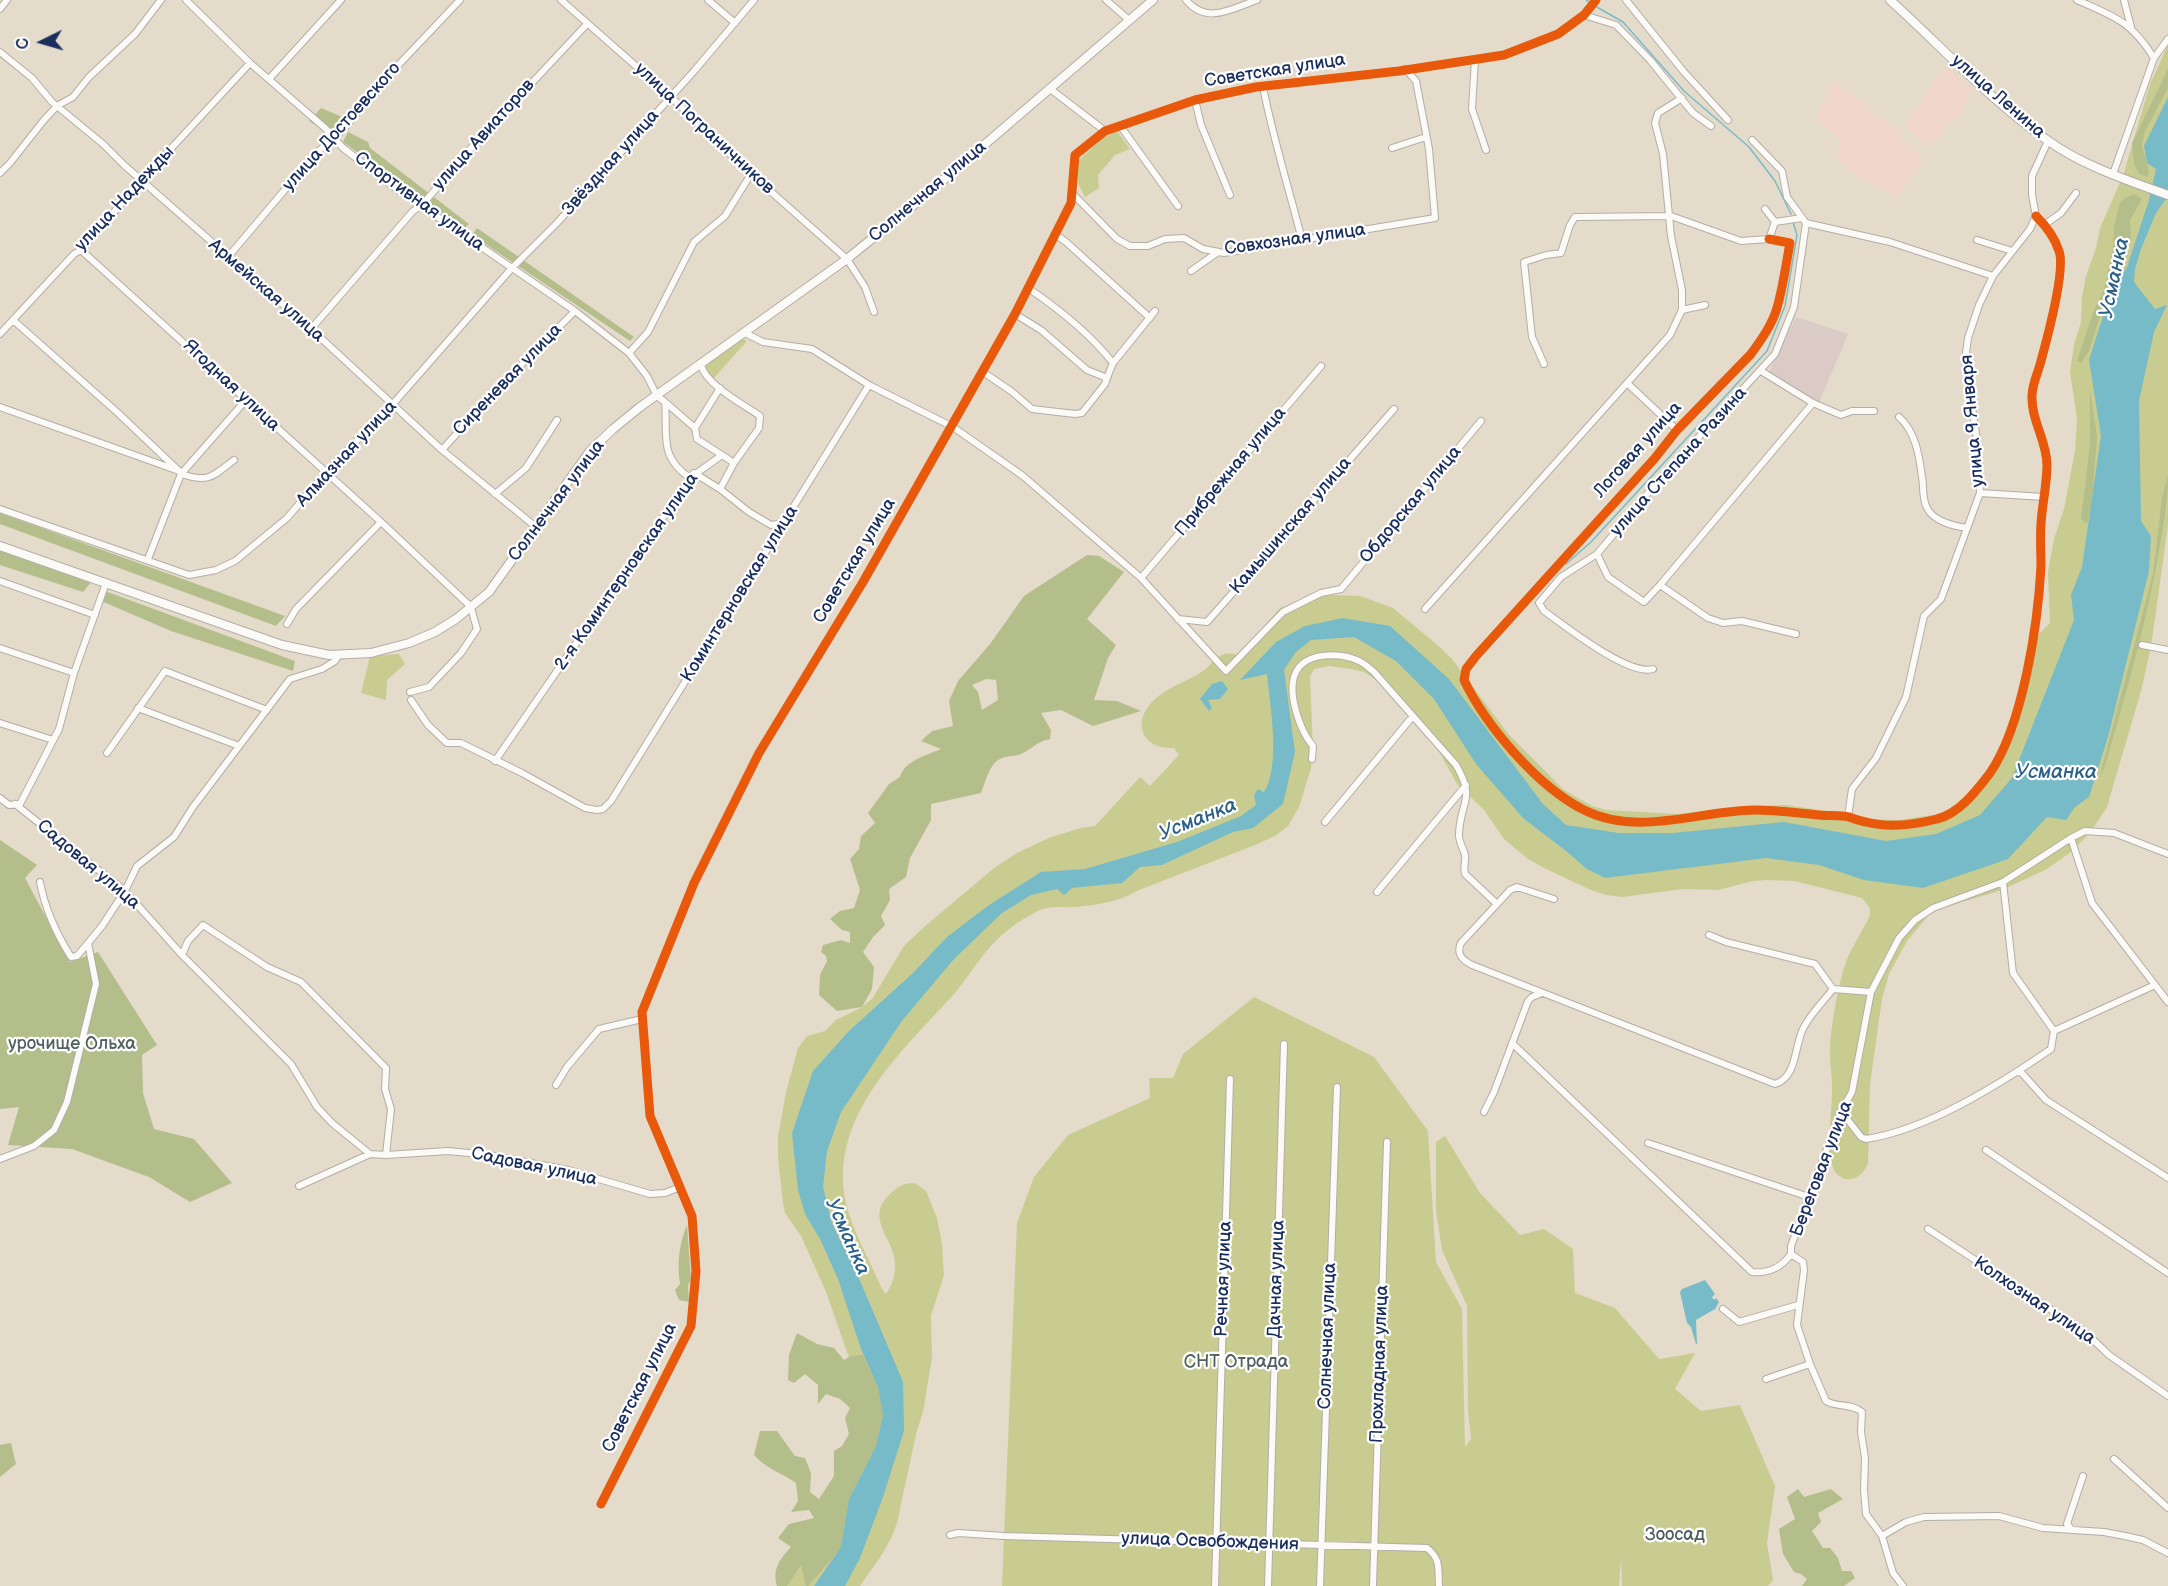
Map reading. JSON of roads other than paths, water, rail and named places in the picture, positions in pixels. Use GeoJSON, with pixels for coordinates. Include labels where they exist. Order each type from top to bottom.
{"type":"FeatureCollection","features":[{"type":"Feature","properties":{"kind":"main road","name":"улица Ленина"},"geometry":{"type":"LineString","coordinates":[[1890,0],[1987,91],[2048,141],[2075,157],[2168,195]]}},
{"type":"Feature","properties":{"kind":"street"},"geometry":{"type":"LineString","coordinates":[[0,9],[8,0]]}},
{"type":"Feature","properties":{"kind":"street"},"geometry":{"type":"LineString","coordinates":[[0,173],[57,106],[73,97],[89,77],[135,34],[161,0]]}},
{"type":"Feature","properties":{"kind":"street","name":"Спортивная улица"},"geometry":{"type":"LineString","coordinates":[[186,0],[250,63],[325,128],[333,138],[398,190],[511,269],[541,286],[629,353],[647,376],[657,396]]}},
{"type":"Feature","properties":{"kind":"street"},"geometry":{"type":"LineString","coordinates":[[269,79],[340,0]]}},
{"type":"Feature","properties":{"kind":"street","name":"улица Достоевского"},"geometry":{"type":"LineString","coordinates":[[228,257],[315,154],[342,131],[387,76],[460,0]]}},
{"type":"Feature","properties":{"kind":"street","name":"улица Пограничников"},"geometry":{"type":"LineString","coordinates":[[561,0],[671,97],[751,174],[847,259],[865,287],[874,312]]}},
{"type":"Feature","properties":{"kind":"street"},"geometry":{"type":"LineString","coordinates":[[708,0],[735,23]]}},
{"type":"Feature","properties":{"kind":"street","name":"Звёздная улица"},"geometry":{"type":"LineString","coordinates":[[511,269],[557,224],[754,0]]}},
{"type":"Feature","properties":{"kind":"street"},"geometry":{"type":"LineString","coordinates":[[1106,0],[1129,20]]}},
{"type":"Feature","properties":{"kind":"street","name":"Солнечная улица"},"geometry":{"type":"LineString","coordinates":[[0,546],[282,645],[320,654],[338,656],[388,650],[435,632],[471,608],[489,592],[590,451],[625,418],[847,259],[920,200],[1153,0]]}},
{"type":"Feature","properties":{"kind":"street"},"geometry":{"type":"LineString","coordinates":[[1186,0],[1197,11],[1213,15],[1257,0]]}},
{"type":"Feature","properties":{"kind":"street","name":"Советская улица"},"geometry":{"type":"LineString","coordinates":[[601,1504],[691,1326],[696,1271],[692,1216],[650,1116],[642,1012],[694,883],[759,753],[853,599],[953,427],[1015,314],[1071,202],[1075,155],[1105,131],[1195,100],[1263,87],[1420,68],[1504,55],[1558,34],[1584,15],[1596,0]]}},
{"type":"Feature","properties":{"kind":"street"},"geometry":{"type":"LineString","coordinates":[[1626,0],[1684,72],[1728,120]]}},
{"type":"Feature","properties":{"kind":"street"},"geometry":{"type":"LineString","coordinates":[[2077,0],[2118,18],[2131,27],[2142,39],[2154,60]]}},
{"type":"Feature","properties":{"kind":"street"},"geometry":{"type":"LineString","coordinates":[[2124,0],[2131,27]]}},
{"type":"Feature","properties":{"kind":"street"},"geometry":{"type":"LineString","coordinates":[[1584,15],[1616,25],[1693,113],[1711,126]]}},
{"type":"Feature","properties":{"kind":"street","name":"улица Авиаторов"},"geometry":{"type":"LineString","coordinates":[[311,329],[413,211],[422,206],[471,148],[588,24]]}},
{"type":"Feature","properties":{"kind":"street"},"geometry":{"type":"LineString","coordinates":[[2116,175],[2154,60],[2168,39]]}},
{"type":"Feature","properties":{"kind":"street","name":"Армейская улица"},"geometry":{"type":"LineString","coordinates":[[0,52],[32,78],[57,106],[311,329],[442,450],[536,527]]}},
{"type":"Feature","properties":{"kind":"street"},"geometry":{"type":"LineString","coordinates":[[1475,59],[1472,109],[1486,150]]}},
{"type":"Feature","properties":{"kind":"street","name":"улица Надежды"},"geometry":{"type":"LineString","coordinates":[[0,334],[74,254],[81,250],[250,63]]}},
{"type":"Feature","properties":{"kind":"street"},"geometry":{"type":"LineString","coordinates":[[1392,148],[1426,137],[1416,81],[1420,68]]}},
{"type":"Feature","properties":{"kind":"street"},"geometry":{"type":"LineString","coordinates":[[1405,69],[1416,81]]}},
{"type":"Feature","properties":{"kind":"street"},"geometry":{"type":"LineString","coordinates":[[1263,87],[1302,240]]}},
{"type":"Feature","properties":{"kind":"street"},"geometry":{"type":"LineString","coordinates":[[1049,88],[1105,131]]}},
{"type":"Feature","properties":{"kind":"street"},"geometry":{"type":"LineString","coordinates":[[1425,609],[1670,335],[1682,310],[1682,290],[1671,236],[1671,216],[1663,154],[1655,123],[1658,113],[1682,98]]}},
{"type":"Feature","properties":{"kind":"street"},"geometry":{"type":"LineString","coordinates":[[1195,100],[1201,125],[1230,195]]}},
{"type":"Feature","properties":{"kind":"street"},"geometry":{"type":"LineString","coordinates":[[1121,127],[1178,206]]}},
{"type":"Feature","properties":{"kind":"street","name":"Совхозная улица"},"geometry":{"type":"LineString","coordinates":[[1072,193],[1117,239],[1130,246],[1148,246],[1165,239],[1184,238],[1203,249],[1224,253],[1435,218],[1426,137]]}},
{"type":"Feature","properties":{"kind":"street"},"geometry":{"type":"LineString","coordinates":[[1752,140],[1782,171],[1787,197],[1804,221]]}},
{"type":"Feature","properties":{"kind":"street"},"geometry":{"type":"LineString","coordinates":[[1848,817],[1868,823],[1892,826],[1941,818],[1959,807],[1976,791],[1992,770],[2019,706],[2035,624],[2047,462],[2032,408],[2032,392],[2061,268],[2060,251],[2036,216],[2032,195],[2032,176],[2048,141]]}},
{"type":"Feature","properties":{"kind":"street"},"geometry":{"type":"LineString","coordinates":[[629,353],[648,332],[694,242],[725,216],[751,174]]}},
{"type":"Feature","properties":{"kind":"street"},"geometry":{"type":"LineString","coordinates":[[2044,225],[2061,213],[2076,193]]}},
{"type":"Feature","properties":{"kind":"street"},"geometry":{"type":"LineString","coordinates":[[1765,210],[1775,222]]}},
{"type":"Feature","properties":{"kind":"street"},"geometry":{"type":"LineString","coordinates":[[1544,364],[1532,337],[1524,262],[1561,253],[1575,217],[1671,216],[1741,241],[1769,239],[1775,222]]}},
{"type":"Feature","properties":{"kind":"street","name":"улица 9 Января"},"geometry":{"type":"LineString","coordinates":[[1848,817],[1852,789],[1876,758],[1905,697],[1924,616],[1941,600],[1980,493],[1977,440],[1965,360],[1968,338],[1979,305],[1993,276],[2030,229],[2036,216]]}},
{"type":"Feature","properties":{"kind":"street"},"geometry":{"type":"LineString","coordinates":[[1775,222],[1804,221],[1890,242],[1993,276]]}},
{"type":"Feature","properties":{"kind":"street","name":"улица Степана Разина"},"geometry":{"type":"LineString","coordinates":[[1653,669],[1646,670],[1625,663],[1595,647],[1544,611],[1539,603],[1561,577],[1597,554],[1653,487],[1775,354],[1794,307],[1804,221]]}},
{"type":"Feature","properties":{"kind":"street"},"geometry":{"type":"LineString","coordinates":[[1055,234],[1150,318]]}},
{"type":"Feature","properties":{"kind":"street","name":"Логовая улица"},"geometry":{"type":"LineString","coordinates":[[1769,239],[1790,243],[1777,309],[1768,329],[1751,354],[1677,430],[1655,458],[1476,656],[1467,669],[1464,680],[1482,712],[1502,739],[1555,792],[1585,811],[1626,823],[1751,810],[1848,817]]}},
{"type":"Feature","properties":{"kind":"street"},"geometry":{"type":"LineString","coordinates":[[1977,240],[2012,252]]}},
{"type":"Feature","properties":{"kind":"street"},"geometry":{"type":"LineString","coordinates":[[1203,249],[1204,262]]}},
{"type":"Feature","properties":{"kind":"street","name":"Ягодная улица"},"geometry":{"type":"LineString","coordinates":[[81,250],[381,522],[471,608]]}},
{"type":"Feature","properties":{"kind":"street"},"geometry":{"type":"LineString","coordinates":[[1191,271],[1218,252]]}},
{"type":"Feature","properties":{"kind":"street","name":"Алмазная улица"},"geometry":{"type":"LineString","coordinates":[[0,509],[189,575],[216,570],[235,561],[287,518],[329,469],[392,405],[511,269]]}},
{"type":"Feature","properties":{"kind":"street"},"geometry":{"type":"LineString","coordinates":[[1028,288],[1046,300],[1096,344],[1113,363]]}},
{"type":"Feature","properties":{"kind":"street"},"geometry":{"type":"LineString","coordinates":[[1682,310],[1705,305]]}},
{"type":"Feature","properties":{"kind":"street","name":"Сиреневая улица"},"geometry":{"type":"LineString","coordinates":[[442,450],[494,392],[575,311]]}},
{"type":"Feature","properties":{"kind":"street"},"geometry":{"type":"LineString","coordinates":[[983,372],[1032,409],[1075,414],[1082,412],[1105,384],[1113,363],[1155,311]]}},
{"type":"Feature","properties":{"kind":"street"},"geometry":{"type":"LineString","coordinates":[[1015,314],[1047,336],[1088,370],[1107,378]]}},
{"type":"Feature","properties":{"kind":"street"},"geometry":{"type":"LineString","coordinates":[[13,320],[118,413],[180,473]]}},
{"type":"Feature","properties":{"kind":"street"},"geometry":{"type":"LineString","coordinates":[[744,333],[763,342],[812,349],[868,385],[953,427],[1023,476],[1141,578],[1177,619]]}},
{"type":"Feature","properties":{"kind":"street"},"geometry":{"type":"LineString","coordinates":[[701,365],[703,372],[720,388],[760,416],[759,428],[734,463],[720,489]]}},
{"type":"Feature","properties":{"kind":"street","name":"Прибрежная улица"},"geometry":{"type":"LineString","coordinates":[[1141,578],[1321,366]]}},
{"type":"Feature","properties":{"kind":"street","name":"улица Степана Разина"},"geometry":{"type":"LineString","coordinates":[[1761,371],[1813,403],[1840,415],[1852,411],[1874,411]]}},
{"type":"Feature","properties":{"kind":"street"},"geometry":{"type":"LineString","coordinates":[[1627,383],[1677,430]]}},
{"type":"Feature","properties":{"kind":"street","name":"Коминтерновская улица"},"geometry":{"type":"LineString","coordinates":[[495,761],[522,773],[585,808],[603,809],[611,801],[868,385]]}},
{"type":"Feature","properties":{"kind":"street"},"geometry":{"type":"LineString","coordinates":[[695,428],[720,388]]}},
{"type":"Feature","properties":{"kind":"street"},"geometry":{"type":"LineString","coordinates":[[657,396],[695,428],[697,439],[734,463]]}},
{"type":"Feature","properties":{"kind":"street"},"geometry":{"type":"LineString","coordinates":[[148,559],[180,473],[246,400]]}},
{"type":"Feature","properties":{"kind":"street"},"geometry":{"type":"LineString","coordinates":[[665,402],[669,458],[676,468],[720,489],[749,512],[771,525],[784,523]]}},
{"type":"Feature","properties":{"kind":"street","name":"улица Степана Разина"},"geometry":{"type":"LineString","coordinates":[[1597,554],[1608,576],[1644,602],[1813,403]]}},
{"type":"Feature","properties":{"kind":"street"},"geometry":{"type":"LineString","coordinates":[[0,407],[197,479],[206,479],[234,460]]}},
{"type":"Feature","properties":{"kind":"street","name":"Камышинская улица"},"geometry":{"type":"LineString","coordinates":[[1177,619],[1207,622],[1394,409]]}},
{"type":"Feature","properties":{"kind":"street"},"geometry":{"type":"LineString","coordinates":[[1899,417],[1906,423],[1918,450],[1924,498],[1928,510],[1948,525],[1967,528]]}},
{"type":"Feature","properties":{"kind":"street"},"geometry":{"type":"LineString","coordinates":[[495,494],[526,468],[557,420]]}},
{"type":"Feature","properties":{"kind":"street","name":"Обдорская улица"},"geometry":{"type":"LineString","coordinates":[[1177,619],[1226,671],[1283,612],[1321,593],[1341,589],[1481,421]]}},
{"type":"Feature","properties":{"kind":"street","name":"2-я Коминтерновская улица"},"geometry":{"type":"LineString","coordinates":[[495,761],[692,475],[722,454]]}},
{"type":"Feature","properties":{"kind":"street"},"geometry":{"type":"LineString","coordinates":[[1980,493],[2044,496]]}},
{"type":"Feature","properties":{"kind":"street"},"geometry":{"type":"LineString","coordinates":[[287,624],[296,609],[381,522]]}},
{"type":"Feature","properties":{"kind":"street"},"geometry":{"type":"LineString","coordinates":[[0,581],[95,615]]}},
{"type":"Feature","properties":{"kind":"street"},"geometry":{"type":"LineString","coordinates":[[15,804],[20,804],[59,729],[74,673],[106,583]]}},
{"type":"Feature","properties":{"kind":"street"},"geometry":{"type":"LineString","coordinates":[[1660,585],[1708,618],[1723,623],[1742,621],[1796,634]]}},
{"type":"Feature","properties":{"kind":"street"},"geometry":{"type":"LineString","coordinates":[[410,692],[429,687],[461,653],[477,629],[471,608]]}},
{"type":"Feature","properties":{"kind":"street"},"geometry":{"type":"LineString","coordinates":[[2142,645],[2168,650]]}},
{"type":"Feature","properties":{"kind":"street"},"geometry":{"type":"LineString","coordinates":[[0,648],[74,673]]}},
{"type":"Feature","properties":{"kind":"street"},"geometry":{"type":"LineString","coordinates":[[1312,759],[1313,746],[1298,719],[1293,682],[1296,671],[1314,658],[1332,655],[1346,656],[1361,662],[1374,672],[1456,765],[1468,790],[1459,834],[1464,853],[1465,874],[1497,904]]}},
{"type":"Feature","properties":{"kind":"street"},"geometry":{"type":"LineString","coordinates":[[40,882],[54,928],[71,957],[77,956],[102,926],[125,891],[137,866],[174,837],[193,807],[290,679],[322,669],[335,661],[338,656]]}},
{"type":"Feature","properties":{"kind":"street"},"geometry":{"type":"LineString","coordinates":[[107,753],[165,671],[267,710]]}},
{"type":"Feature","properties":{"kind":"street"},"geometry":{"type":"LineString","coordinates":[[411,700],[428,725],[447,743],[461,743],[495,761]]}},
{"type":"Feature","properties":{"kind":"street"},"geometry":{"type":"LineString","coordinates":[[138,708],[239,746]]}},
{"type":"Feature","properties":{"kind":"street"},"geometry":{"type":"LineString","coordinates":[[1325,822],[1413,716]]}},
{"type":"Feature","properties":{"kind":"street"},"geometry":{"type":"LineString","coordinates":[[0,723],[53,740]]}},
{"type":"Feature","properties":{"kind":"street"},"geometry":{"type":"LineString","coordinates":[[1377,892],[1466,785]]}},
{"type":"Feature","properties":{"kind":"street","name":"Садовая улица"},"geometry":{"type":"LineString","coordinates":[[0,798],[9,805],[15,804],[125,891],[182,955],[291,1064],[317,1107],[332,1123],[370,1154]]}},
{"type":"Feature","properties":{"kind":"street","name":"Береговая улица"},"geometry":{"type":"LineString","coordinates":[[1810,1364],[1797,1325],[1803,1262],[1791,1254],[1791,1246],[1841,1111],[1852,1092],[1871,992],[1899,938],[1915,920],[1933,908],[2003,882],[2085,831],[2114,833],[2168,854]]}},
{"type":"Feature","properties":{"kind":"street"},"geometry":{"type":"LineString","coordinates":[[2071,838],[2092,903],[2168,1002]]}},
{"type":"Feature","properties":{"kind":"street"},"geometry":{"type":"LineString","coordinates":[[1841,1111],[1861,1137],[1866,1139],[1876,1137],[1916,1125],[2020,1071],[2051,1050],[2054,1031],[2013,973],[2003,882]]}},
{"type":"Feature","properties":{"kind":"street"},"geometry":{"type":"LineString","coordinates":[[1554,899],[1517,887],[1510,890],[1461,943],[1458,949],[1459,954],[1464,961],[1472,965],[1775,1084],[1782,1082],[1787,1076],[1803,1027],[1833,989]]}},
{"type":"Feature","properties":{"kind":"street"},"geometry":{"type":"LineString","coordinates":[[182,955],[188,941],[203,925],[267,967],[302,982],[386,1068],[385,1089],[391,1109],[386,1155]]}},
{"type":"Feature","properties":{"kind":"street"},"geometry":{"type":"LineString","coordinates":[[1709,935],[1726,942],[1815,964],[1833,989],[1871,992]]}},
{"type":"Feature","properties":{"kind":"street"},"geometry":{"type":"LineString","coordinates":[[0,1159],[34,1146],[54,1130],[68,1102],[96,984],[88,942]]}},
{"type":"Feature","properties":{"kind":"street"},"geometry":{"type":"LineString","coordinates":[[2054,1031],[2155,985]]}},
{"type":"Feature","properties":{"kind":"street"},"geometry":{"type":"LineString","coordinates":[[1484,1112],[1494,1092],[1528,1001],[1542,993]]}},
{"type":"Feature","properties":{"kind":"street"},"geometry":{"type":"LineString","coordinates":[[556,1084],[567,1067],[599,1029],[642,1019]]}},
{"type":"Feature","properties":{"kind":"street"},"geometry":{"type":"LineString","coordinates":[[1512,1043],[1752,1272],[1759,1273],[1784,1264],[1791,1254]]}},
{"type":"Feature","properties":{"kind":"street","name":"Дачная улица"},"geometry":{"type":"LineString","coordinates":[[1268,1586],[1284,1044]]}},
{"type":"Feature","properties":{"kind":"street"},"geometry":{"type":"LineString","coordinates":[[2020,1071],[2046,1100],[2168,1178]]}},
{"type":"Feature","properties":{"kind":"street","name":"Речная улица"},"geometry":{"type":"LineString","coordinates":[[1215,1586],[1230,1079]]}},
{"type":"Feature","properties":{"kind":"street","name":"Солнечная улица"},"geometry":{"type":"LineString","coordinates":[[1320,1586],[1336,1087]]}},
{"type":"Feature","properties":{"kind":"street","name":"Прохладная улица"},"geometry":{"type":"LineString","coordinates":[[1373,1586],[1387,1142]]}},
{"type":"Feature","properties":{"kind":"street"},"geometry":{"type":"LineString","coordinates":[[1648,1143],[1809,1197]]}},
{"type":"Feature","properties":{"kind":"street"},"geometry":{"type":"LineString","coordinates":[[1986,1150],[2168,1273]]}},
{"type":"Feature","properties":{"kind":"street","name":"Садовая улица"},"geometry":{"type":"LineString","coordinates":[[299,1186],[370,1154],[448,1151],[489,1155],[568,1170],[650,1194],[665,1193],[680,1187]]}},
{"type":"Feature","properties":{"kind":"street","name":"Колхозная улица"},"geometry":{"type":"LineString","coordinates":[[1928,1229],[2085,1332],[2109,1355],[2168,1396]]}},
{"type":"Feature","properties":{"kind":"street"},"geometry":{"type":"LineString","coordinates":[[1723,1309],[1739,1322],[1798,1305]]}},
{"type":"Feature","properties":{"kind":"street"},"geometry":{"type":"LineString","coordinates":[[1766,1379],[1810,1364],[1826,1401],[1834,1405],[1856,1406],[1862,1412],[1866,1514],[1882,1536],[1893,1573],[1904,1586]]}},
{"type":"Feature","properties":{"kind":"street"},"geometry":{"type":"LineString","coordinates":[[2114,1459],[2168,1508]]}},
{"type":"Feature","properties":{"kind":"street"},"geometry":{"type":"LineString","coordinates":[[2072,1530],[2067,1524],[2083,1476]]}},
{"type":"Feature","properties":{"kind":"street"},"geometry":{"type":"LineString","coordinates":[[1882,1536],[1906,1522],[1924,1517],[1999,1516],[2043,1528],[2104,1532],[2143,1540],[2168,1553]]}},
{"type":"Feature","properties":{"kind":"street","name":"улица Освобождения"},"geometry":{"type":"LineString","coordinates":[[950,1535],[958,1533],[1427,1548],[1435,1554],[1438,1563],[1439,1586]]}},
{"type":"Feature","properties":{"kind":"water","name":"Усманка"},"geometry":{"type":"Polygon","coordinates":[[[2168,97],[2168,196],[2156,213],[2141,249],[2134,282],[2155,309],[2167,305],[2154,332],[2139,401],[2141,521],[2151,536],[2149,571],[2108,737],[2089,797],[2075,807],[2066,820],[2047,817],[2008,859],[1923,888],[1864,880],[1819,865],[1766,858],[1605,878],[1587,869],[1523,818],[1476,764],[1434,699],[1396,661],[1354,637],[1311,640],[1295,653],[1284,670],[1295,752],[1283,804],[1253,828],[1233,832],[1162,865],[1140,867],[1122,883],[1072,888],[1064,895],[1057,889],[1031,895],[1002,913],[954,959],[901,1022],[841,1112],[827,1151],[823,1187],[832,1223],[858,1276],[903,1382],[904,1431],[860,1558],[845,1586],[814,1586],[841,1547],[849,1499],[876,1446],[883,1415],[878,1387],[861,1349],[838,1279],[820,1239],[805,1214],[798,1190],[792,1133],[813,1071],[849,1031],[913,973],[947,937],[989,905],[1041,872],[1085,869],[1177,842],[1241,816],[1256,805],[1254,795],[1258,789],[1264,792],[1272,767],[1273,735],[1267,674],[1240,680],[1276,642],[1305,626],[1343,618],[1390,626],[1449,679],[1543,804],[1566,825],[1619,833],[1673,833],[1784,822],[1886,841],[1936,834],[1980,815],[2012,778],[2074,620],[2071,595],[2082,567],[2101,436],[2089,360],[2111,291],[2127,267],[2149,200],[2156,169],[2147,163],[2144,146],[2168,97]]]}},
{"type":"Feature","properties":{"kind":"water"},"geometry":{"type":"Polygon","coordinates":[[[1222,681],[1228,689],[1220,699],[1208,700],[1212,708],[1209,711],[1200,699],[1212,684],[1222,681]]]}},
{"type":"Feature","properties":{"kind":"water"},"geometry":{"type":"Polygon","coordinates":[[[1705,1280],[1715,1294],[1712,1297],[1719,1302],[1715,1309],[1696,1320],[1696,1344],[1691,1327],[1687,1323],[1680,1292],[1682,1289],[1705,1280]]]}},
{"type":"Feature","properties":{"kind":"waterway"},"geometry":{"type":"LineString","coordinates":[[1595,6],[1623,22],[1684,91],[1749,147],[1775,181],[1791,214]]}},
{"type":"Feature","properties":{"kind":"waterway"},"geometry":{"type":"LineString","coordinates":[[1566,564],[1591,542],[1767,351],[1785,306],[1797,235],[1793,222]]}},
{"type":"Feature","properties":{"kind":"park label","name":"урочище Ольха"},"geometry":{"type":"Point","coordinates":[72,1044]}},
{"type":"Feature","properties":{"kind":"park label","name":"СНТ Отрада"},"geometry":{"type":"Point","coordinates":[1236,1362]}},
{"type":"Feature","properties":{"kind":"park label","name":"Зоосад"},"geometry":{"type":"Point","coordinates":[1675,1535]}}]}
